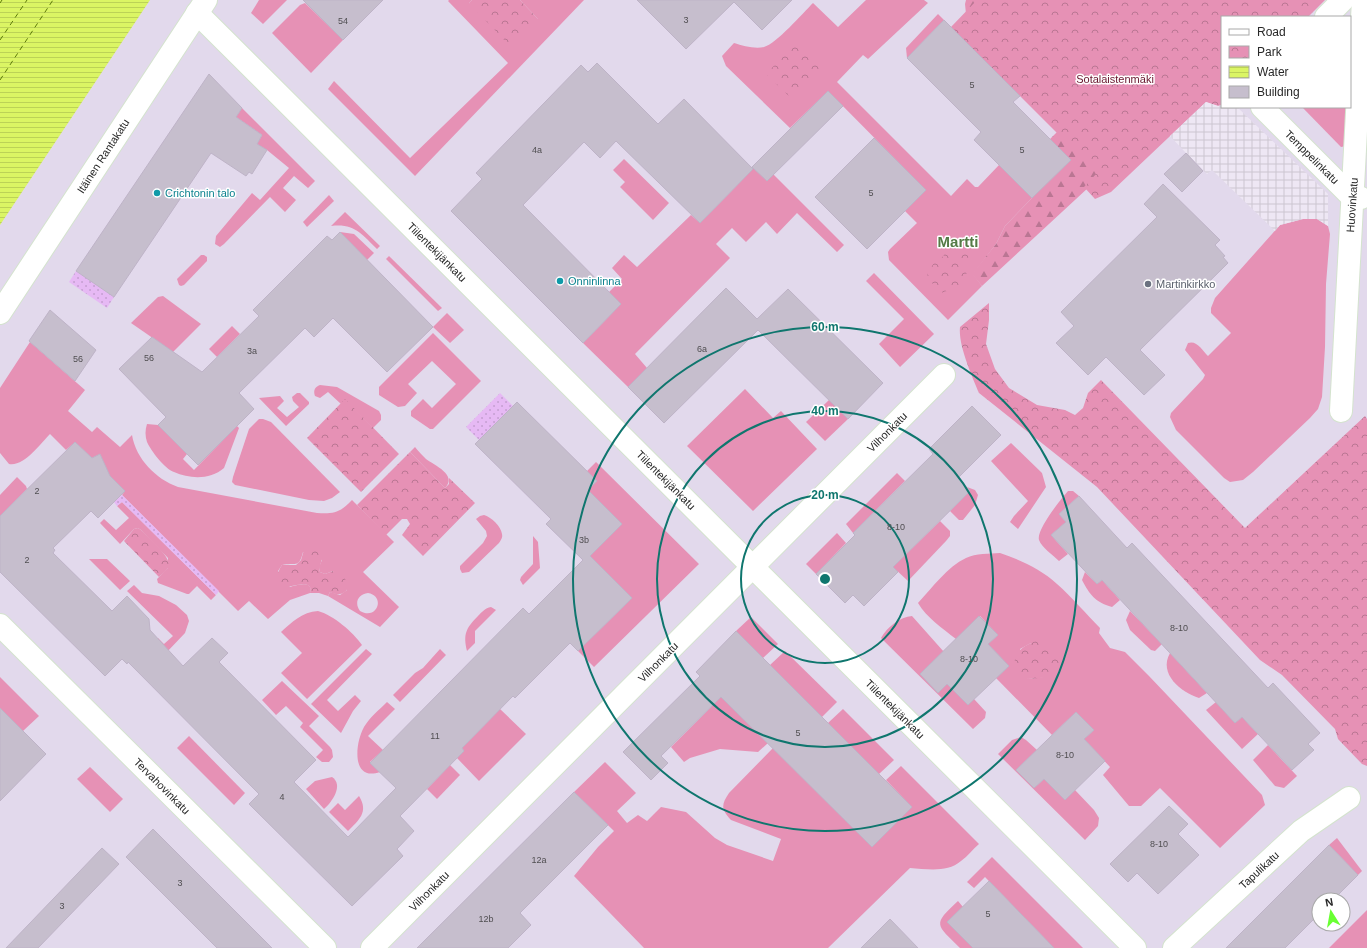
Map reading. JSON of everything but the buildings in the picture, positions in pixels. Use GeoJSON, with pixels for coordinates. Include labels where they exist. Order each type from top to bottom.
{"type":"FeatureCollection","features":[{"type":"Feature","properties":{"kind":"street"},"geometry":{"type":"LineString","coordinates":[[1327,16],[1343,0]]}},
{"type":"Feature","properties":{"kind":"street","name":"Huovinkatu"},"geometry":{"type":"LineString","coordinates":[[1341,411],[1360,198],[1363,0]]}},
{"type":"Feature","properties":{"kind":"street","name":"Itäinen Rantakatu"},"geometry":{"type":"LineString","coordinates":[[0,313],[202,7]]}},
{"type":"Feature","properties":{"kind":"street","name":"Tiilentekijänkatu"},"geometry":{"type":"LineString","coordinates":[[202,7],[753,567],[1135,948]]}},
{"type":"Feature","properties":{"kind":"street","name":"Temppelinkatu"},"geometry":{"type":"LineString","coordinates":[[1263,108],[1360,198]]}},
{"type":"Feature","properties":{"kind":"street","name":"Vilhonkatu"},"geometry":{"type":"LineString","coordinates":[[372,948],[944,375]]}},
{"type":"Feature","properties":{"kind":"street","name":"Tervahovinkatu"},"geometry":{"type":"LineString","coordinates":[[0,625],[325,948]]}},
{"type":"Feature","properties":{"kind":"street","name":"Tapulikatu"},"geometry":{"type":"LineString","coordinates":[[1174,948],[1301,831],[1349,798]]}},
{"type":"Feature","properties":{"kind":"green space"},"geometry":{"type":"Polygon","coordinates":[[[259,0],[287,0],[263,24],[251,13],[259,0]]]}},
{"type":"Feature","properties":{"kind":"green space"},"geometry":{"type":"Polygon","coordinates":[[[472,0],[469,3],[538,19],[520,0],[584,0],[415,176],[328,89],[334,81],[410,158],[508,63],[448,1],[472,0]]]}},
{"type":"Feature","properties":{"kind":"green space"},"geometry":{"type":"Polygon","coordinates":[[[472,0],[520,0],[538,19],[510,46],[469,3],[472,0]]]}},
{"type":"Feature","properties":{"kind":"green space"},"geometry":{"type":"Polygon","coordinates":[[[866,0],[924,0],[928,3],[868,59],[863,55],[837,82],[951,196],[967,179],[975,187],[978,187],[999,165],[1032,198],[1005,226],[996,244],[973,274],[982,286],[948,320],[889,260],[888,252],[890,249],[917,223],[905,211],[926,190],[828,91],[790,128],[726,66],[722,56],[734,43],[757,48],[769,45],[796,21],[813,3],[838,27],[866,0]]]}},
{"type":"Feature","properties":{"kind":"green space"},"geometry":{"type":"Polygon","coordinates":[[[966,0],[1009,0],[1167,82],[1089,187],[982,286],[972,274],[996,244],[1005,226],[1032,198],[1050,139],[1063,126],[966,14],[966,0]]]}},
{"type":"Feature","properties":{"kind":"green space","name":"Sotalaistenmäki"},"geometry":{"type":"Polygon","coordinates":[[[977,0],[1325,0],[1309,16],[1221,16],[1221,105],[1218,106],[1206,102],[1111,192],[1095,199],[1084,187],[1097,173],[951,27],[977,0]]]}},
{"type":"Feature","properties":{"kind":"green space"},"geometry":{"type":"Polygon","coordinates":[[[305,3],[343,40],[311,73],[272,33],[300,5],[305,3]]]}},
{"type":"Feature","properties":{"kind":"green space"},"geometry":{"type":"Polygon","coordinates":[[[938,14],[944,20],[907,58],[906,48],[938,14]]]}},
{"type":"Feature","properties":{"kind":"green space"},"geometry":{"type":"Polygon","coordinates":[[[796,43],[821,67],[791,98],[766,74],[796,43]]]}},
{"type":"Feature","properties":{"kind":"green space"},"geometry":{"type":"Polygon","coordinates":[[[242,108],[315,181],[308,188],[294,176],[283,188],[296,200],[285,212],[270,197],[220,247],[215,244],[216,236],[252,193],[260,200],[289,168],[257,144],[262,135],[236,117],[242,108]]]}},
{"type":"Feature","properties":{"kind":"green space"},"geometry":{"type":"Polygon","coordinates":[[[1303,108],[1347,108],[1346,146],[1341,147],[1303,108]]]}},
{"type":"Feature","properties":{"kind":"green space"},"geometry":{"type":"Polygon","coordinates":[[[624,159],[669,203],[653,220],[620,187],[625,182],[613,170],[624,159]]]}},
{"type":"Feature","properties":{"kind":"green space"},"geometry":{"type":"Polygon","coordinates":[[[759,160],[844,245],[837,252],[797,213],[777,234],[766,222],[746,242],[732,228],[716,244],[730,258],[635,354],[647,368],[628,387],[583,343],[621,304],[609,292],[622,279],[612,268],[624,255],[637,267],[691,215],[700,223],[753,169],[752,167],[759,160]]]}},
{"type":"Feature","properties":{"kind":"green space"},"geometry":{"type":"Polygon","coordinates":[[[329,195],[334,201],[307,227],[303,222],[329,195]]]}},
{"type":"Feature","properties":{"kind":"green space"},"geometry":{"type":"Polygon","coordinates":[[[345,212],[380,246],[377,249],[362,234],[352,228],[346,226],[331,226],[345,212]]]}},
{"type":"Feature","properties":{"kind":"green space"},"geometry":{"type":"Polygon","coordinates":[[[1303,219],[1317,219],[1328,226],[1330,234],[1326,284],[1325,347],[1322,397],[1318,409],[1310,418],[1253,472],[1243,480],[1230,482],[1224,478],[1176,430],[1170,417],[1171,413],[1205,375],[1185,350],[1188,343],[1191,342],[1197,344],[1208,356],[1231,333],[1211,313],[1211,308],[1215,298],[1280,225],[1303,219]]]}},
{"type":"Feature","properties":{"kind":"green space"},"geometry":{"type":"Polygon","coordinates":[[[340,232],[354,234],[374,253],[367,260],[340,232]]]}},
{"type":"Feature","properties":{"kind":"green space"},"geometry":{"type":"Polygon","coordinates":[[[955,240],[962,243],[967,251],[967,272],[961,286],[941,293],[937,291],[936,287],[927,278],[928,272],[936,260],[943,256],[948,244],[955,240]]]}},
{"type":"Feature","properties":{"kind":"green space"},"geometry":{"type":"Polygon","coordinates":[[[201,255],[207,257],[207,261],[184,285],[179,285],[177,279],[201,255]]]}},
{"type":"Feature","properties":{"kind":"green space"},"geometry":{"type":"Polygon","coordinates":[[[389,256],[442,308],[438,311],[386,259],[389,256]]]}},
{"type":"Feature","properties":{"kind":"green space"},"geometry":{"type":"Polygon","coordinates":[[[874,273],[934,334],[900,367],[879,344],[904,319],[866,281],[874,273]]]}},
{"type":"Feature","properties":{"kind":"green space"},"geometry":{"type":"Polygon","coordinates":[[[163,296],[201,324],[173,352],[131,323],[158,297],[163,296]]]}},
{"type":"Feature","properties":{"kind":"green space"},"geometry":{"type":"Polygon","coordinates":[[[989,303],[989,320],[986,344],[995,369],[1009,388],[1037,405],[1065,410],[1075,415],[1083,408],[1088,393],[1101,380],[1245,528],[1365,416],[1367,419],[1367,766],[1362,764],[1338,739],[1335,729],[1282,675],[1260,660],[1097,487],[979,393],[963,351],[960,327],[989,303]]]}},
{"type":"Feature","properties":{"kind":"green space"},"geometry":{"type":"Polygon","coordinates":[[[447,313],[464,330],[450,343],[433,327],[447,313]]]}},
{"type":"Feature","properties":{"kind":"green space"},"geometry":{"type":"Polygon","coordinates":[[[232,326],[240,334],[217,357],[209,349],[232,326]]]}},
{"type":"Feature","properties":{"kind":"green space"},"geometry":{"type":"Polygon","coordinates":[[[433,333],[481,381],[433,429],[430,429],[411,416],[411,411],[423,399],[432,408],[456,384],[432,361],[408,384],[417,393],[405,406],[398,407],[379,395],[379,387],[433,333]]]}},
{"type":"Feature","properties":{"kind":"green space"},"geometry":{"type":"Polygon","coordinates":[[[30,342],[85,390],[68,411],[92,432],[97,427],[120,447],[132,435],[138,452],[148,467],[162,479],[178,487],[317,513],[336,512],[344,508],[352,500],[394,542],[363,572],[399,607],[380,627],[328,596],[330,592],[340,595],[347,590],[333,571],[325,574],[320,572],[319,567],[322,560],[303,552],[298,563],[282,565],[278,571],[290,587],[304,584],[310,586],[310,593],[290,600],[268,619],[249,601],[238,611],[122,495],[125,491],[75,442],[66,450],[50,434],[32,454],[20,462],[9,464],[0,453],[0,388],[30,342]],[[368,593],[359,597],[357,605],[360,611],[371,613],[375,610],[378,603],[377,598],[368,593]]]}},
{"type":"Feature","properties":{"kind":"green space"},"geometry":{"type":"Polygon","coordinates":[[[320,385],[337,387],[379,411],[381,420],[373,428],[345,400],[341,404],[328,392],[320,398],[315,396],[315,389],[320,385]]]}},
{"type":"Feature","properties":{"kind":"green space"},"geometry":{"type":"Polygon","coordinates":[[[745,389],[773,418],[781,411],[817,449],[753,511],[687,446],[745,389]]]}},
{"type":"Feature","properties":{"kind":"green space"},"geometry":{"type":"Polygon","coordinates":[[[297,393],[300,393],[309,402],[309,404],[286,426],[259,398],[280,396],[284,401],[277,408],[287,417],[299,407],[293,401],[292,397],[297,393]]]}},
{"type":"Feature","properties":{"kind":"green space"},"geometry":{"type":"Polygon","coordinates":[[[345,399],[399,454],[361,492],[307,438],[345,399]]]}},
{"type":"Feature","properties":{"kind":"green space"},"geometry":{"type":"Polygon","coordinates":[[[829,400],[848,419],[825,441],[806,422],[829,400]]]}},
{"type":"Feature","properties":{"kind":"green space"},"geometry":{"type":"Polygon","coordinates":[[[259,419],[271,422],[340,492],[332,498],[324,501],[309,500],[235,485],[232,482],[233,477],[249,429],[259,419]]]}},
{"type":"Feature","properties":{"kind":"green space"},"geometry":{"type":"Polygon","coordinates":[[[147,424],[158,425],[187,454],[183,459],[194,470],[237,426],[239,428],[224,468],[213,475],[193,477],[170,470],[159,459],[147,442],[147,424]]]}},
{"type":"Feature","properties":{"kind":"green space"},"geometry":{"type":"Polygon","coordinates":[[[1011,443],[1042,473],[1046,487],[1018,529],[1010,522],[1028,501],[991,461],[1011,443]]]}},
{"type":"Feature","properties":{"kind":"green space"},"geometry":{"type":"Polygon","coordinates":[[[415,447],[426,459],[439,467],[447,475],[449,479],[445,488],[410,452],[415,447]]]}},
{"type":"Feature","properties":{"kind":"green space"},"geometry":{"type":"Polygon","coordinates":[[[410,452],[445,488],[449,484],[449,478],[475,503],[423,556],[402,535],[410,524],[407,519],[402,519],[386,535],[357,505],[410,452]]]}},
{"type":"Feature","properties":{"kind":"green space"},"geometry":{"type":"Polygon","coordinates":[[[596,462],[699,564],[594,667],[578,651],[632,598],[590,556],[622,524],[588,490],[597,481],[587,471],[596,462]]]}},
{"type":"Feature","properties":{"kind":"green space"},"geometry":{"type":"Polygon","coordinates":[[[897,473],[905,481],[853,533],[846,524],[897,473]]]}},
{"type":"Feature","properties":{"kind":"green space"},"geometry":{"type":"Polygon","coordinates":[[[17,477],[27,489],[0,516],[0,495],[17,477]]]}},
{"type":"Feature","properties":{"kind":"green space"},"geometry":{"type":"Polygon","coordinates":[[[967,487],[975,490],[978,495],[975,505],[963,520],[959,520],[950,511],[970,491],[967,487]]]}},
{"type":"Feature","properties":{"kind":"green space"},"geometry":{"type":"Polygon","coordinates":[[[1068,491],[1073,491],[1079,496],[1059,514],[1066,522],[1051,535],[1068,554],[1059,561],[1043,546],[1039,540],[1039,535],[1045,522],[1068,491]]]}},
{"type":"Feature","properties":{"kind":"green space"},"geometry":{"type":"Polygon","coordinates":[[[122,502],[216,595],[211,600],[197,586],[189,594],[187,594],[158,583],[157,579],[168,568],[168,558],[141,530],[138,528],[134,529],[120,544],[100,523],[104,519],[116,530],[129,518],[117,506],[122,502]]]}},
{"type":"Feature","properties":{"kind":"green space"},"geometry":{"type":"Polygon","coordinates":[[[484,515],[498,525],[502,538],[499,543],[469,572],[462,573],[460,566],[483,543],[487,536],[486,531],[476,519],[484,515]]]}},
{"type":"Feature","properties":{"kind":"green space"},"geometry":{"type":"Polygon","coordinates":[[[940,521],[950,531],[950,536],[908,581],[893,567],[940,521]]]}},
{"type":"Feature","properties":{"kind":"green space"},"geometry":{"type":"Polygon","coordinates":[[[138,528],[158,546],[168,561],[168,568],[159,577],[124,541],[134,529],[138,528]]]}},
{"type":"Feature","properties":{"kind":"green space"},"geometry":{"type":"Polygon","coordinates":[[[837,533],[846,543],[816,574],[806,564],[837,533]]]}},
{"type":"Feature","properties":{"kind":"green space"},"geometry":{"type":"Polygon","coordinates":[[[533,536],[538,542],[540,568],[523,585],[520,580],[521,577],[533,564],[533,536]]]}},
{"type":"Feature","properties":{"kind":"green space"},"geometry":{"type":"Polygon","coordinates":[[[315,548],[321,553],[322,556],[320,572],[325,574],[333,571],[344,577],[349,586],[343,593],[336,594],[330,592],[328,596],[319,593],[310,593],[309,586],[302,584],[286,587],[279,580],[278,574],[282,565],[296,565],[301,560],[304,550],[315,548]]]}},
{"type":"Feature","properties":{"kind":"green space"},"geometry":{"type":"Polygon","coordinates":[[[1000,553],[1023,562],[1044,574],[1063,589],[1100,628],[1099,633],[1110,648],[1125,652],[1262,795],[1265,805],[1220,848],[1160,788],[1141,806],[1129,806],[1103,775],[1110,767],[1084,739],[1094,730],[1076,712],[1052,735],[996,678],[988,644],[998,635],[980,616],[956,639],[935,622],[918,603],[940,578],[959,562],[970,556],[978,554],[1000,553]],[[1031,643],[1020,649],[1028,679],[1043,677],[1031,643]]]}},
{"type":"Feature","properties":{"kind":"green space"},"geometry":{"type":"Polygon","coordinates":[[[89,559],[107,559],[130,581],[120,590],[89,559]]]}},
{"type":"Feature","properties":{"kind":"green space"},"geometry":{"type":"Polygon","coordinates":[[[1085,572],[1097,584],[1102,580],[1120,600],[1112,607],[1097,600],[1082,580],[1085,572]]]}},
{"type":"Feature","properties":{"kind":"green space"},"geometry":{"type":"Polygon","coordinates":[[[134,585],[142,593],[159,596],[176,605],[187,615],[189,621],[185,633],[146,674],[134,663],[158,638],[164,644],[173,636],[127,591],[134,585]]]}},
{"type":"Feature","properties":{"kind":"green space"},"geometry":{"type":"Polygon","coordinates":[[[491,607],[496,610],[475,631],[475,643],[467,651],[465,640],[468,628],[482,612],[491,607]]]}},
{"type":"Feature","properties":{"kind":"green space"},"geometry":{"type":"Polygon","coordinates":[[[318,611],[330,616],[342,625],[362,645],[307,699],[281,673],[302,653],[281,632],[302,615],[318,611]]]}},
{"type":"Feature","properties":{"kind":"green space"},"geometry":{"type":"Polygon","coordinates":[[[1130,611],[1162,644],[1155,651],[1151,650],[1130,630],[1126,620],[1130,611]]]}},
{"type":"Feature","properties":{"kind":"green space"},"geometry":{"type":"Polygon","coordinates":[[[912,616],[944,652],[920,674],[938,692],[947,684],[968,705],[974,699],[986,712],[985,718],[973,729],[881,638],[894,623],[903,618],[912,616]]]}},
{"type":"Feature","properties":{"kind":"green space"},"geometry":{"type":"Polygon","coordinates":[[[751,617],[778,644],[763,658],[736,631],[751,617]]]}},
{"type":"Feature","properties":{"kind":"green space"},"geometry":{"type":"Polygon","coordinates":[[[1039,640],[1048,645],[1056,654],[1061,663],[1061,670],[1052,676],[1028,679],[1018,671],[1015,665],[1016,655],[1024,647],[1039,640]]]}},
{"type":"Feature","properties":{"kind":"green space"},"geometry":{"type":"Polygon","coordinates":[[[366,649],[372,654],[327,700],[338,711],[355,695],[361,701],[353,711],[341,733],[311,704],[366,649]]]}},
{"type":"Feature","properties":{"kind":"green space"},"geometry":{"type":"Polygon","coordinates":[[[440,649],[446,655],[400,702],[393,695],[415,673],[423,668],[440,649]]]}},
{"type":"Feature","properties":{"kind":"green space"},"geometry":{"type":"Polygon","coordinates":[[[785,651],[837,702],[822,717],[770,665],[785,651]]]}},
{"type":"Feature","properties":{"kind":"green space"},"geometry":{"type":"Polygon","coordinates":[[[1170,653],[1207,693],[1199,698],[1185,691],[1173,681],[1167,668],[1167,661],[1170,653]]]}},
{"type":"Feature","properties":{"kind":"green space"},"geometry":{"type":"Polygon","coordinates":[[[700,676],[768,743],[758,752],[720,749],[690,758],[684,762],[671,747],[711,707],[690,686],[700,676]]]}},
{"type":"Feature","properties":{"kind":"green space"},"geometry":{"type":"Polygon","coordinates":[[[0,677],[39,716],[23,731],[0,708],[0,677]]]}},
{"type":"Feature","properties":{"kind":"green space"},"geometry":{"type":"Polygon","coordinates":[[[282,681],[319,716],[309,726],[332,750],[333,757],[329,762],[322,762],[316,757],[323,750],[300,727],[303,723],[286,706],[276,715],[262,700],[282,681]]]}},
{"type":"Feature","properties":{"kind":"green space"},"geometry":{"type":"Polygon","coordinates":[[[387,702],[395,709],[368,736],[383,750],[370,762],[380,772],[371,774],[364,771],[360,766],[357,751],[359,742],[366,723],[387,702]]]}},
{"type":"Feature","properties":{"kind":"green space"},"geometry":{"type":"Polygon","coordinates":[[[1216,702],[1235,723],[1242,717],[1258,734],[1242,749],[1206,710],[1216,702]]]}},
{"type":"Feature","properties":{"kind":"green space"},"geometry":{"type":"Polygon","coordinates":[[[500,709],[526,734],[479,781],[457,758],[464,751],[462,748],[500,709]]]}},
{"type":"Feature","properties":{"kind":"green space"},"geometry":{"type":"Polygon","coordinates":[[[843,709],[894,760],[879,774],[828,723],[843,709]]]}},
{"type":"Feature","properties":{"kind":"green space"},"geometry":{"type":"Polygon","coordinates":[[[189,736],[245,793],[234,805],[177,748],[189,736]]]}},
{"type":"Feature","properties":{"kind":"green space"},"geometry":{"type":"Polygon","coordinates":[[[1021,737],[1037,750],[1016,770],[1034,788],[1044,779],[1065,800],[1075,790],[1094,810],[1099,818],[1098,826],[1085,840],[998,754],[1012,740],[1021,737]]]}},
{"type":"Feature","properties":{"kind":"green space"},"geometry":{"type":"Polygon","coordinates":[[[1268,745],[1297,776],[1284,788],[1275,786],[1253,760],[1268,745]]]}},
{"type":"Feature","properties":{"kind":"green space"},"geometry":{"type":"Polygon","coordinates":[[[773,748],[872,847],[912,807],[886,780],[901,766],[979,844],[964,859],[950,867],[943,869],[910,868],[828,948],[644,948],[574,876],[598,847],[614,831],[574,792],[605,762],[636,793],[617,811],[627,823],[638,815],[647,821],[661,807],[686,812],[715,838],[727,845],[773,861],[781,839],[731,820],[725,813],[723,804],[729,793],[773,748]]]}},
{"type":"Feature","properties":{"kind":"green space"},"geometry":{"type":"Polygon","coordinates":[[[450,765],[460,775],[437,799],[427,789],[450,765]]]}},
{"type":"Feature","properties":{"kind":"green space"},"geometry":{"type":"Polygon","coordinates":[[[90,767],[123,799],[110,812],[77,779],[90,767]]]}},
{"type":"Feature","properties":{"kind":"green space"},"geometry":{"type":"Polygon","coordinates":[[[332,777],[337,784],[336,793],[324,809],[306,789],[315,781],[332,777]]]}},
{"type":"Feature","properties":{"kind":"green space"},"geometry":{"type":"Polygon","coordinates":[[[359,796],[362,802],[363,811],[359,819],[348,831],[329,812],[338,803],[345,810],[359,796]]]}},
{"type":"Feature","properties":{"kind":"green space"},"geometry":{"type":"Polygon","coordinates":[[[1337,838],[1362,871],[1358,875],[1329,845],[1337,838]]]}},
{"type":"Feature","properties":{"kind":"green space"},"geometry":{"type":"Polygon","coordinates":[[[992,857],[1083,948],[1054,948],[985,877],[974,888],[967,882],[992,857]]]}},
{"type":"Feature","properties":{"kind":"green space"},"geometry":{"type":"Polygon","coordinates":[[[958,901],[963,907],[947,922],[973,948],[960,948],[946,934],[940,924],[944,915],[958,901]]]}},
{"type":"Feature","properties":{"kind":"green space"},"geometry":{"type":"Polygon","coordinates":[[[1367,910],[1367,948],[1329,948],[1345,932],[1351,932],[1351,926],[1367,910]]]}},
{"type":"Feature","properties":{"kind":"sand"},"geometry":{"type":"Polygon","coordinates":[[[76,271],[114,297],[107,308],[69,282],[76,271]]]}},
{"type":"Feature","properties":{"kind":"sand"},"geometry":{"type":"Polygon","coordinates":[[[500,393],[513,406],[479,440],[466,427],[500,393]]]}},
{"type":"Feature","properties":{"kind":"sand"},"geometry":{"type":"Polygon","coordinates":[[[122,495],[219,591],[216,595],[122,502],[117,506],[114,502],[122,495]]]}},
{"type":"Feature","properties":{"kind":"shaded area"},"geometry":{"type":"Polygon","coordinates":[[[1206,102],[1218,106],[1221,105],[1221,108],[1238,108],[1328,194],[1328,226],[1317,219],[1303,219],[1280,225],[1275,231],[1212,170],[1207,174],[1170,136],[1206,102]]]}},
{"type":"Feature","properties":{"kind":"water"},"geometry":{"type":"Polygon","coordinates":[[[0,0],[150,0],[0,225],[0,0]]]}},
{"type":"Feature","properties":{"kind":"ferry route"},"geometry":{"type":"LineString","coordinates":[[0,40],[27,0]]}},
{"type":"Feature","properties":{"kind":"ferry route"},"geometry":{"type":"LineString","coordinates":[[0,80],[53,0]]}},
{"type":"Feature","properties":{"kind":"place","name":"Crichtonin talo"},"geometry":{"type":"Point","coordinates":[157,193]}},
{"type":"Feature","properties":{"kind":"place","name":"Onninlinna"},"geometry":{"type":"Point","coordinates":[560,281]}},
{"type":"Feature","properties":{"kind":"place","name":"Martinkirkko"},"geometry":{"type":"Point","coordinates":[1148,284]}},
{"type":"Feature","properties":{"kind":"district","name":"Martti"},"geometry":{"type":"Point","coordinates":[958,241]}}]}
